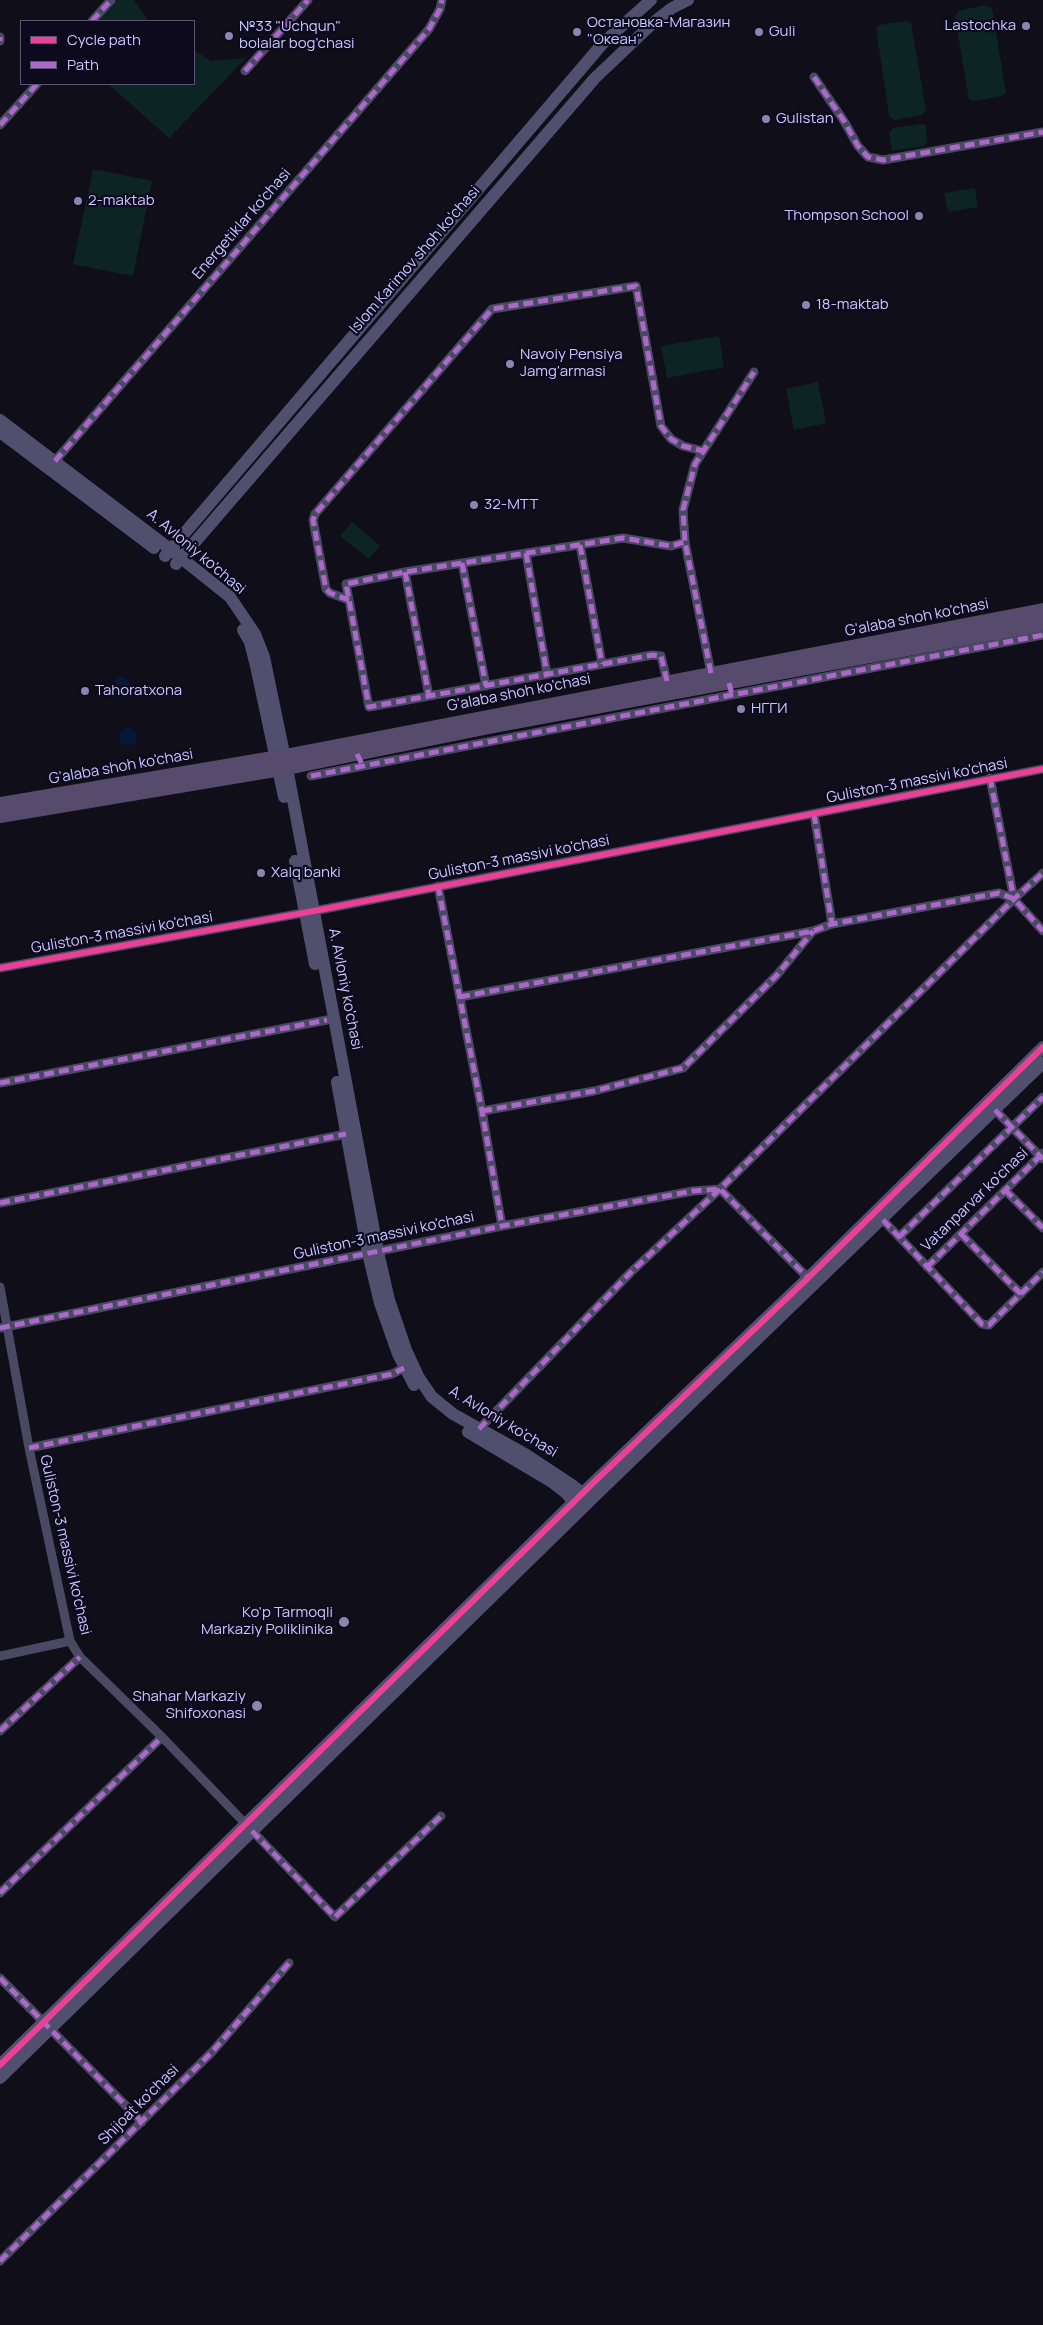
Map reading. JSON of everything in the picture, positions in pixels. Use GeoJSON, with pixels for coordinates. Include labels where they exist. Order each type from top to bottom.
{"type":"FeatureCollection","features":[{"type":"Feature","properties":{"kind":"main road","name":"G'alaba shoh ko'chasi"},"geometry":{"type":"LineString","coordinates":[[0,816],[281,762],[667,681],[1043,610]]}},
{"type":"Feature","properties":{"kind":"main road","name":"G'alaba shoh ko'chasi"},"geometry":{"type":"LineString","coordinates":[[0,804],[281,762],[360,760],[488,727],[731,689],[1043,624]]}},
{"type":"Feature","properties":{"kind":"street"},"geometry":{"type":"LineString","coordinates":[[93,20],[111,0]]}},
{"type":"Feature","properties":{"kind":"street"},"geometry":{"type":"LineString","coordinates":[[245,71],[308,0]]}},
{"type":"Feature","properties":{"kind":"street","name":"Energetiklar ko'chasi"},"geometry":{"type":"LineString","coordinates":[[55,461],[429,29],[440,9],[442,0]]}},
{"type":"Feature","properties":{"kind":"street","name":"Islom Karimov shoh ko'chasi"},"geometry":{"type":"LineString","coordinates":[[178,561],[595,78],[661,17],[668,4],[688,0]]}},
{"type":"Feature","properties":{"kind":"street"},"geometry":{"type":"LineString","coordinates":[[647,1],[661,17]]}},
{"type":"Feature","properties":{"kind":"street","name":"Islom Karimov shoh ko'chasi"},"geometry":{"type":"LineString","coordinates":[[168,553],[604,42],[647,1]]}},
{"type":"Feature","properties":{"kind":"street"},"geometry":{"type":"LineString","coordinates":[[814,77],[844,121],[858,146],[868,157],[882,160],[1043,132]]}},
{"type":"Feature","properties":{"kind":"street"},"geometry":{"type":"LineString","coordinates":[[0,126],[36,85]]}},
{"type":"Feature","properties":{"kind":"street"},"geometry":{"type":"LineString","coordinates":[[349,600],[330,593],[326,589],[313,520],[315,514],[492,309],[636,286],[661,426],[671,439],[682,446],[703,451]]}},
{"type":"Feature","properties":{"kind":"street"},"geometry":{"type":"LineString","coordinates":[[710,673],[685,542],[683,510],[695,464],[754,372]]}},
{"type":"Feature","properties":{"kind":"street","name":"A. Avloniy ko'chasi"},"geometry":{"type":"LineString","coordinates":[[0,420],[55,461],[178,561],[230,598],[255,634],[264,657],[281,762],[373,1253],[380,1303],[404,1368],[411,1382],[437,1412],[546,1478],[577,1506]]}},
{"type":"Feature","properties":{"kind":"street","name":"A. Avloniy ko'chasi"},"geometry":{"type":"LineString","coordinates":[[0,432],[168,553]]}},
{"type":"Feature","properties":{"kind":"street"},"geometry":{"type":"LineString","coordinates":[[667,681],[661,656],[652,655],[369,707],[346,584],[405,572],[623,538],[672,546],[685,542]]}},
{"type":"Feature","properties":{"kind":"street"},"geometry":{"type":"LineString","coordinates":[[580,545],[602,664]]}},
{"type":"Feature","properties":{"kind":"street"},"geometry":{"type":"LineString","coordinates":[[526,553],[547,674]]}},
{"type":"Feature","properties":{"kind":"street"},"geometry":{"type":"LineString","coordinates":[[462,563],[486,686]]}},
{"type":"Feature","properties":{"kind":"street"},"geometry":{"type":"LineString","coordinates":[[405,572],[429,696]]}},
{"type":"Feature","properties":{"kind":"street"},"geometry":{"type":"LineString","coordinates":[[731,689],[1043,635]]}},
{"type":"Feature","properties":{"kind":"street"},"geometry":{"type":"LineString","coordinates":[[311,776],[360,760]]}},
{"type":"Feature","properties":{"kind":"street","name":"Guliston-3 massivi ko'chasi"},"geometry":{"type":"LineString","coordinates":[[0,968],[310,912],[1043,769]]}},
{"type":"Feature","properties":{"kind":"street","name":"Guliston-3 massivi ko'chasi"},"geometry":{"type":"LineString","coordinates":[[990,778],[1014,899]]}},
{"type":"Feature","properties":{"kind":"street","name":"Guliston-3 massivi ko'chasi"},"geometry":{"type":"LineString","coordinates":[[814,814],[832,924]]}},
{"type":"Feature","properties":{"kind":"street"},"geometry":{"type":"LineString","coordinates":[[479,1429],[611,1293],[720,1189],[1014,899],[1043,873]]}},
{"type":"Feature","properties":{"kind":"street","name":"Guliston-3 massivi ko'chasi"},"geometry":{"type":"LineString","coordinates":[[438,886],[482,1111],[502,1226]]}},
{"type":"Feature","properties":{"kind":"street"},"geometry":{"type":"LineString","coordinates":[[460,998],[813,931],[832,924],[999,893],[1014,899],[1043,930]]}},
{"type":"Feature","properties":{"kind":"street","name":"A. Avloniy ko'chasi"},"geometry":{"type":"LineString","coordinates":[[310,912],[346,1134],[373,1253],[406,1350],[419,1378],[432,1397],[453,1414],[525,1454],[587,1497]]}},
{"type":"Feature","properties":{"kind":"street"},"geometry":{"type":"LineString","coordinates":[[482,1111],[594,1091],[683,1068],[777,975],[813,931]]}},
{"type":"Feature","properties":{"kind":"street"},"geometry":{"type":"LineString","coordinates":[[0,1083],[327,1020]]}},
{"type":"Feature","properties":{"kind":"street"},"geometry":{"type":"LineString","coordinates":[[0,2078],[47,2026],[577,1506],[883,1220],[994,1105],[1043,1047]]}},
{"type":"Feature","properties":{"kind":"street"},"geometry":{"type":"LineString","coordinates":[[587,1497],[808,1278],[994,1105],[1043,1063]]}},
{"type":"Feature","properties":{"kind":"street"},"geometry":{"type":"LineString","coordinates":[[899,1238],[1043,1096]]}},
{"type":"Feature","properties":{"kind":"street"},"geometry":{"type":"LineString","coordinates":[[994,1105],[1012,1127],[1042,1156]]}},
{"type":"Feature","properties":{"kind":"street"},"geometry":{"type":"LineString","coordinates":[[0,1203],[346,1134]]}},
{"type":"Feature","properties":{"kind":"street","name":"Vatanparvar ko'chasi"},"geometry":{"type":"LineString","coordinates":[[927,1267],[1042,1156]]}},
{"type":"Feature","properties":{"kind":"street"},"geometry":{"type":"LineString","coordinates":[[720,1189],[808,1278]]}},
{"type":"Feature","properties":{"kind":"street","name":"Guliston-3 massivi ko'chasi"},"geometry":{"type":"LineString","coordinates":[[4,1327],[502,1226],[693,1192],[720,1189]]}},
{"type":"Feature","properties":{"kind":"street"},"geometry":{"type":"LineString","coordinates":[[1005,1190],[1043,1228]]}},
{"type":"Feature","properties":{"kind":"street"},"geometry":{"type":"LineString","coordinates":[[883,1220],[982,1324],[990,1325],[1043,1272]]}},
{"type":"Feature","properties":{"kind":"street"},"geometry":{"type":"LineString","coordinates":[[961,1234],[1021,1294]]}},
{"type":"Feature","properties":{"kind":"street","name":"Guliston-3 massivi ko'chasi"},"geometry":{"type":"LineString","coordinates":[[0,1287],[4,1327],[70,1641],[80,1657],[0,1731]]}},
{"type":"Feature","properties":{"kind":"street","name":"Guliston-3 massivi ko'chasi"},"geometry":{"type":"LineString","coordinates":[[29,1448],[392,1374],[404,1368]]}},
{"type":"Feature","properties":{"kind":"street"},"geometry":{"type":"LineString","coordinates":[[0,1656],[70,1641]]}},
{"type":"Feature","properties":{"kind":"street"},"geometry":{"type":"LineString","coordinates":[[80,1657],[162,1737],[335,1917],[441,1816]]}},
{"type":"Feature","properties":{"kind":"street"},"geometry":{"type":"LineString","coordinates":[[0,1893],[162,1737]]}},
{"type":"Feature","properties":{"kind":"street","name":"Shijoat ko'chasi"},"geometry":{"type":"LineString","coordinates":[[0,2261],[212,2052],[289,1962]]}},
{"type":"Feature","properties":{"kind":"street"},"geometry":{"type":"LineString","coordinates":[[0,1978],[142,2122]]}},
{"type":"Feature","properties":{"kind":"street"},"geometry":{"type":"LineString","coordinates":[[0,2065],[47,2026]]}},
{"type":"Feature","properties":{"kind":"green space"},"geometry":{"type":"Polygon","coordinates":[[[116,0],[134,0],[148,20],[99,20],[116,0]]]}},
{"type":"Feature","properties":{"kind":"green space"},"geometry":{"type":"Polygon","coordinates":[[[985,5],[992,8],[1006,93],[1002,96],[977,101],[969,100],[955,16],[959,11],[985,5]]]}},
{"type":"Feature","properties":{"kind":"green space"},"geometry":{"type":"Polygon","coordinates":[[[906,21],[911,23],[926,110],[922,115],[894,120],[889,116],[876,28],[879,25],[906,21]]]}},
{"type":"Feature","properties":{"kind":"green space"},"geometry":{"type":"Polygon","coordinates":[[[195,51],[211,61],[246,58],[169,138],[109,85],[195,85],[195,51]]]}},
{"type":"Feature","properties":{"kind":"green space"},"geometry":{"type":"Polygon","coordinates":[[[926,125],[927,141],[924,146],[892,151],[889,133],[893,128],[926,125]]]}},
{"type":"Feature","properties":{"kind":"green space"},"geometry":{"type":"Polygon","coordinates":[[[93,169],[152,181],[133,276],[73,264],[93,169]]]}},
{"type":"Feature","properties":{"kind":"green space"},"geometry":{"type":"Polygon","coordinates":[[[975,188],[978,207],[948,212],[944,193],[975,188]]]}},
{"type":"Feature","properties":{"kind":"green space"},"geometry":{"type":"Polygon","coordinates":[[[719,336],[724,367],[667,378],[661,346],[719,336]]]}},
{"type":"Feature","properties":{"kind":"green space"},"geometry":{"type":"Polygon","coordinates":[[[818,382],[826,423],[794,430],[786,389],[818,382]]]}},
{"type":"Feature","properties":{"kind":"green space"},"geometry":{"type":"Polygon","coordinates":[[[352,522],[380,546],[369,559],[340,536],[352,522]]]}},
{"type":"Feature","properties":{"kind":"water"},"geometry":{"type":"Polygon","coordinates":[[[121,677],[127,680],[130,686],[127,692],[121,695],[115,692],[112,686],[115,680],[121,677]]]}},
{"type":"Feature","properties":{"kind":"water"},"geometry":{"type":"Polygon","coordinates":[[[128,728],[134,731],[137,737],[134,743],[128,746],[122,743],[119,737],[122,731],[128,728]]]}},
{"type":"Feature","properties":{"kind":"marked path"},"geometry":{"type":"LineString","coordinates":[[93,20],[111,0]]}},
{"type":"Feature","properties":{"kind":"marked path"},"geometry":{"type":"LineString","coordinates":[[245,71],[308,0]]}},
{"type":"Feature","properties":{"kind":"marked path"},"geometry":{"type":"LineString","coordinates":[[55,461],[429,29],[440,9],[442,0]]}},
{"type":"Feature","properties":{"kind":"marked path"},"geometry":{"type":"LineString","coordinates":[[814,77],[844,121],[858,146],[868,157],[883,160],[1043,132]]}},
{"type":"Feature","properties":{"kind":"marked path"},"geometry":{"type":"LineString","coordinates":[[0,125],[36,85]]}},
{"type":"Feature","properties":{"kind":"marked path"},"geometry":{"type":"LineString","coordinates":[[349,600],[330,593],[326,589],[313,520],[315,514],[492,309],[636,286],[661,426],[671,439],[683,446],[703,451]]}},
{"type":"Feature","properties":{"kind":"marked path"},"geometry":{"type":"LineString","coordinates":[[711,673],[685,542],[683,510],[695,464],[754,372]]}},
{"type":"Feature","properties":{"kind":"marked path"},"geometry":{"type":"LineString","coordinates":[[667,681],[661,656],[652,655],[369,707],[346,584],[405,572],[623,538],[671,546],[685,542]]}},
{"type":"Feature","properties":{"kind":"marked path"},"geometry":{"type":"LineString","coordinates":[[580,545],[602,664]]}},
{"type":"Feature","properties":{"kind":"marked path"},"geometry":{"type":"LineString","coordinates":[[526,553],[547,674]]}},
{"type":"Feature","properties":{"kind":"marked path"},"geometry":{"type":"LineString","coordinates":[[462,563],[486,686]]}},
{"type":"Feature","properties":{"kind":"marked path"},"geometry":{"type":"LineString","coordinates":[[405,572],[429,696]]}},
{"type":"Feature","properties":{"kind":"marked path"},"geometry":{"type":"LineString","coordinates":[[311,776],[1043,635]]}},
{"type":"Feature","properties":{"kind":"marked path"},"geometry":{"type":"LineString","coordinates":[[729,683],[732,695]]}},
{"type":"Feature","properties":{"kind":"marked path"},"geometry":{"type":"LineString","coordinates":[[357,754],[363,766]]}},
{"type":"Feature","properties":{"kind":"marked path"},"geometry":{"type":"LineString","coordinates":[[990,778],[1014,899]]}},
{"type":"Feature","properties":{"kind":"marked path"},"geometry":{"type":"LineString","coordinates":[[814,814],[832,924]]}},
{"type":"Feature","properties":{"kind":"marked path"},"geometry":{"type":"LineString","coordinates":[[479,1429],[631,1272],[720,1189],[1014,899],[1043,873]]}},
{"type":"Feature","properties":{"kind":"marked path"},"geometry":{"type":"LineString","coordinates":[[438,886],[482,1111],[502,1226]]}},
{"type":"Feature","properties":{"kind":"marked path"},"geometry":{"type":"LineString","coordinates":[[460,997],[813,931],[832,924],[999,893],[1014,899],[1043,931]]}},
{"type":"Feature","properties":{"kind":"marked path"},"geometry":{"type":"LineString","coordinates":[[482,1111],[594,1091],[683,1068],[777,975],[813,931]]}},
{"type":"Feature","properties":{"kind":"marked path"},"geometry":{"type":"LineString","coordinates":[[0,1083],[327,1020]]}},
{"type":"Feature","properties":{"kind":"marked path"},"geometry":{"type":"LineString","coordinates":[[899,1237],[1043,1097]]}},
{"type":"Feature","properties":{"kind":"marked path"},"geometry":{"type":"LineString","coordinates":[[995,1110],[1043,1159]]}},
{"type":"Feature","properties":{"kind":"marked path"},"geometry":{"type":"LineString","coordinates":[[0,1203],[346,1134]]}},
{"type":"Feature","properties":{"kind":"marked path"},"geometry":{"type":"LineString","coordinates":[[927,1267],[1043,1153]]}},
{"type":"Feature","properties":{"kind":"marked path"},"geometry":{"type":"LineString","coordinates":[[0,1328],[502,1226],[693,1191],[720,1189],[808,1278]]}},
{"type":"Feature","properties":{"kind":"marked path"},"geometry":{"type":"LineString","coordinates":[[1005,1190],[1043,1228]]}},
{"type":"Feature","properties":{"kind":"marked path"},"geometry":{"type":"LineString","coordinates":[[883,1220],[982,1324],[989,1325],[1043,1272]]}},
{"type":"Feature","properties":{"kind":"marked path"},"geometry":{"type":"LineString","coordinates":[[961,1234],[1021,1294]]}},
{"type":"Feature","properties":{"kind":"marked path"},"geometry":{"type":"LineString","coordinates":[[29,1448],[392,1374],[404,1368]]}},
{"type":"Feature","properties":{"kind":"marked path"},"geometry":{"type":"LineString","coordinates":[[0,1731],[80,1657]]}},
{"type":"Feature","properties":{"kind":"marked path"},"geometry":{"type":"LineString","coordinates":[[0,1893],[162,1737]]}},
{"type":"Feature","properties":{"kind":"marked path"},"geometry":{"type":"LineString","coordinates":[[252,1831],[335,1917],[441,1816]]}},
{"type":"Feature","properties":{"kind":"marked path"},"geometry":{"type":"LineString","coordinates":[[0,2261],[212,2052],[289,1963]]}},
{"type":"Feature","properties":{"kind":"marked path"},"geometry":{"type":"LineString","coordinates":[[0,1978],[142,2122]]}},
{"type":"Feature","properties":{"kind":"cycle path"},"geometry":{"type":"LineString","coordinates":[[0,968],[314,911],[1043,769]]}},
{"type":"Feature","properties":{"kind":"cycle path"},"geometry":{"type":"LineString","coordinates":[[0,2065],[593,1483],[808,1278],[1043,1047]]}},
{"type":"Feature","properties":{"kind":"place","name":"Lastochka"},"geometry":{"type":"Point","coordinates":[1026,26]}},
{"type":"Feature","properties":{"kind":"place","name":"Остановка-Магазин \"Океан\""},"geometry":{"type":"Point","coordinates":[577,32]}},
{"type":"Feature","properties":{"kind":"place","name":"Guli"},"geometry":{"type":"Point","coordinates":[759,32]}},
{"type":"Feature","properties":{"kind":"place","name":"№33 \"Uchqun\" bolalar bog'chasi"},"geometry":{"type":"Point","coordinates":[229,36]}},
{"type":"Feature","properties":{"kind":"place","name":"Gulistan"},"geometry":{"type":"Point","coordinates":[766,119]}},
{"type":"Feature","properties":{"kind":"place","name":"2-maktab"},"geometry":{"type":"Point","coordinates":[78,201]}},
{"type":"Feature","properties":{"kind":"place","name":"Thompson School"},"geometry":{"type":"Point","coordinates":[919,216]}},
{"type":"Feature","properties":{"kind":"place","name":"18-maktab"},"geometry":{"type":"Point","coordinates":[806,305]}},
{"type":"Feature","properties":{"kind":"place","name":"Navoiy Pensiya Jamg'armasi"},"geometry":{"type":"Point","coordinates":[510,364]}},
{"type":"Feature","properties":{"kind":"place","name":"32-MTT"},"geometry":{"type":"Point","coordinates":[474,505]}},
{"type":"Feature","properties":{"kind":"place","name":"Tahoratxona"},"geometry":{"type":"Point","coordinates":[85,691]}},
{"type":"Feature","properties":{"kind":"place","name":"НГГИ"},"geometry":{"type":"Point","coordinates":[741,709]}},
{"type":"Feature","properties":{"kind":"place","name":"Xalq banki"},"geometry":{"type":"Point","coordinates":[261,873]}},
{"type":"Feature","properties":{"kind":"place","name":"Ko'p Tarmoqli Markaziy Poliklinika"},"geometry":{"type":"Point","coordinates":[344,1622]}},
{"type":"Feature","properties":{"kind":"place","name":"Shahar Markaziy Shifoxonasi"},"geometry":{"type":"Point","coordinates":[257,1706]}}]}
